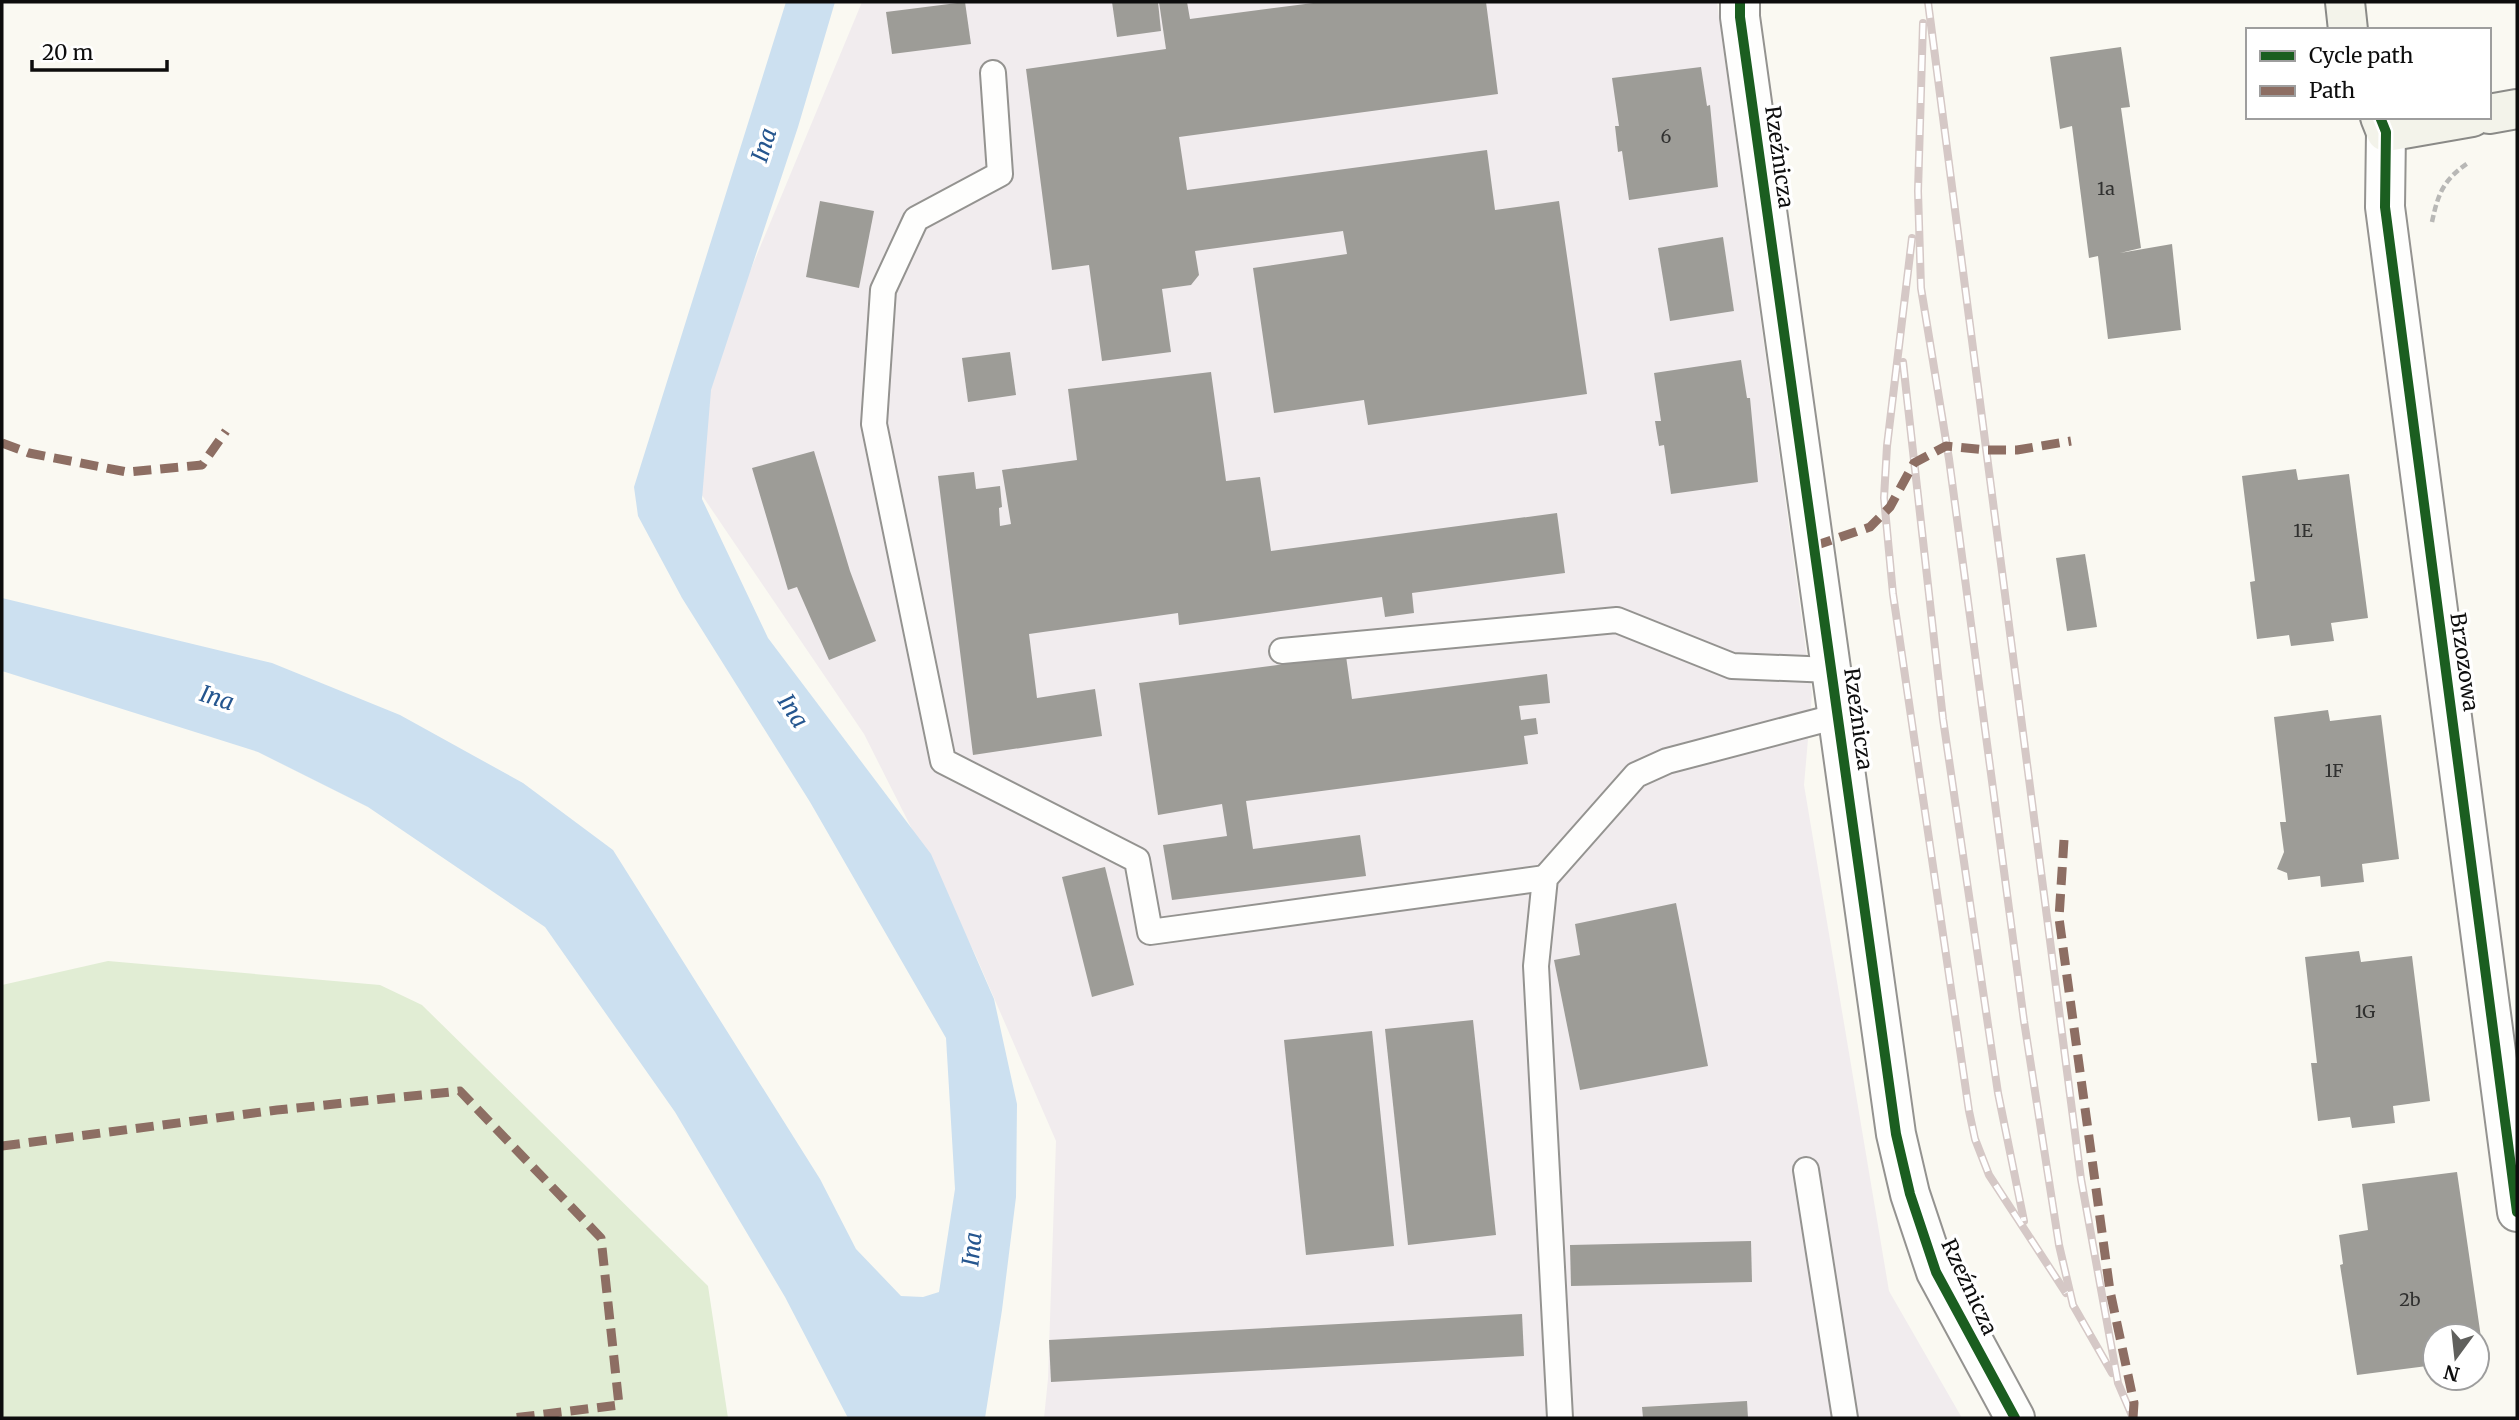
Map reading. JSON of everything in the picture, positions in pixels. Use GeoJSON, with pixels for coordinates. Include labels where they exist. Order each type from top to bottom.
{"type":"FeatureCollection","features":[{"type":"Feature","properties":{"kind":"street","name":"Rzeźnicza"},"geometry":{"type":"LineString","coordinates":[[1740,2],[1896,1134],[1910,1194],[1936,1272],[2015,1418]]}},
{"type":"Feature","properties":{"kind":"street"},"geometry":{"type":"LineString","coordinates":[[2345,2],[2348,28]]}},
{"type":"Feature","properties":{"kind":"street"},"geometry":{"type":"LineString","coordinates":[[2491,114],[2517,109]]}},
{"type":"Feature","properties":{"kind":"street"},"geometry":{"type":"LineString","coordinates":[[2383,125],[2450,119]]}},
{"type":"Feature","properties":{"kind":"street","name":"Brzozowa"},"geometry":{"type":"LineString","coordinates":[[2383,125],[2385,207],[2517,1212]]}},
{"type":"Feature","properties":{"kind":"lane"},"geometry":{"type":"LineString","coordinates":[[993,73],[1000,174],[916,219],[883,290],[874,424],[943,761],[1137,860],[1150,932],[1545,878]]}},
{"type":"Feature","properties":{"kind":"lane"},"geometry":{"type":"LineString","coordinates":[[1282,651],[1617,621],[1731,666],[1831,670]]}},
{"type":"Feature","properties":{"kind":"lane"},"geometry":{"type":"LineString","coordinates":[[1560,1418],[1536,966],[1545,878],[1636,775],[1667,761],[1838,716]]}},
{"type":"Feature","properties":{"kind":"lane"},"geometry":{"type":"LineString","coordinates":[[1806,1170],[1845,1418]]}},
{"type":"Feature","properties":{"kind":"shaded area"},"geometry":{"type":"Polygon","coordinates":[[[862,2],[1717,2],[1812,694],[1804,785],[1889,1291],[1962,1418],[1044,1418],[1048,1379],[1056,1141],[975,954],[864,734],[674,454],[862,2]]]}},
{"type":"Feature","properties":{"kind":"green space"},"geometry":{"type":"Polygon","coordinates":[[[108,961],[380,985],[422,1005],[708,1286],[728,1418],[2,1418],[2,985],[108,961]]]}},
{"type":"Feature","properties":{"kind":"water","name":"Ina"},"geometry":{"type":"Polygon","coordinates":[[[786,2],[835,2],[798,127],[711,390],[702,499],[768,638],[931,854],[994,999],[1017,1104],[1016,1197],[985,1418],[848,1418],[785,1297],[675,1112],[545,927],[368,807],[258,752],[2,671],[2,598],[272,663],[400,715],[523,783],[613,850],[820,1179],[856,1249],[901,1296],[923,1297],[939,1292],[955,1189],[946,1038],[810,802],[682,598],[638,516],[634,487],[786,2]]]}},
{"type":"Feature","properties":{"kind":"building"},"geometry":{"type":"Polygon","coordinates":[[[965,2],[971,44],[892,54],[886,12],[965,2]]]}},
{"type":"Feature","properties":{"kind":"building"},"geometry":{"type":"Polygon","coordinates":[[[1112,2],[1158,2],[1161,31],[1117,37],[1112,2]]]}},
{"type":"Feature","properties":{"kind":"building"},"geometry":{"type":"Polygon","coordinates":[[[1159,2],[1187,2],[1190,19],[1321,2],[1486,2],[1498,94],[1179,137],[1187,190],[1487,150],[1495,210],[1559,201],[1587,394],[1368,425],[1364,400],[1274,413],[1253,268],[1347,254],[1343,231],[1195,251],[1199,275],[1191,285],[1162,289],[1171,352],[1102,361],[1089,265],[1052,270],[1026,69],[1166,49],[1159,2]]]}},
{"type":"Feature","properties":{"kind":"building"},"geometry":{"type":"Polygon","coordinates":[[[2121,47],[2130,107],[2121,108],[2141,248],[2120,253],[2172,244],[2181,330],[2108,339],[2098,256],[2089,258],[2072,126],[2060,129],[2050,57],[2121,47]]]}},
{"type":"Feature","properties":{"kind":"building"},"geometry":{"type":"Polygon","coordinates":[[[1701,67],[1707,106],[1710,105],[1718,187],[1629,200],[1622,151],[1618,152],[1615,126],[1619,126],[1612,78],[1701,67]]]}},
{"type":"Feature","properties":{"kind":"building"},"geometry":{"type":"Polygon","coordinates":[[[820,201],[874,211],[859,288],[806,277],[820,201]]]}},
{"type":"Feature","properties":{"kind":"building"},"geometry":{"type":"Polygon","coordinates":[[[1723,237],[1734,311],[1670,321],[1658,248],[1723,237]]]}},
{"type":"Feature","properties":{"kind":"building"},"geometry":{"type":"Polygon","coordinates":[[[1010,352],[1016,395],[968,402],[962,358],[1010,352]]]}},
{"type":"Feature","properties":{"kind":"building"},"geometry":{"type":"Polygon","coordinates":[[[1741,360],[1747,398],[1750,398],[1758,482],[1671,494],[1664,445],[1659,446],[1655,421],[1661,421],[1654,373],[1741,360]]]}},
{"type":"Feature","properties":{"kind":"building"},"geometry":{"type":"Polygon","coordinates":[[[1211,372],[1226,481],[1260,477],[1271,551],[1557,513],[1565,573],[1412,593],[1414,613],[1385,617],[1382,597],[1179,625],[1178,613],[1029,634],[1037,698],[1095,689],[1102,736],[973,755],[938,476],[974,472],[976,489],[1000,486],[1000,526],[1011,524],[1002,470],[1077,460],[1068,389],[1211,372]]]}},
{"type":"Feature","properties":{"kind":"building"},"geometry":{"type":"Polygon","coordinates":[[[814,451],[850,571],[876,641],[829,660],[797,587],[788,590],[752,468],[814,451]]]}},
{"type":"Feature","properties":{"kind":"building"},"geometry":{"type":"Polygon","coordinates":[[[2296,469],[2298,480],[2349,474],[2368,618],[2331,623],[2334,641],[2291,646],[2289,635],[2257,639],[2250,582],[2255,581],[2242,476],[2296,469]]]}},
{"type":"Feature","properties":{"kind":"building"},"geometry":{"type":"Polygon","coordinates":[[[2085,554],[2097,627],[2067,631],[2056,558],[2085,554]]]}},
{"type":"Feature","properties":{"kind":"building"},"geometry":{"type":"Polygon","coordinates":[[[1346,656],[1352,699],[1547,674],[1550,703],[1519,706],[1521,720],[1536,718],[1538,734],[1524,736],[1528,764],[1246,801],[1253,849],[1360,835],[1366,876],[1172,900],[1163,845],[1227,836],[1222,804],[1158,815],[1139,683],[1346,656]]]}},
{"type":"Feature","properties":{"kind":"building"},"geometry":{"type":"Polygon","coordinates":[[[2328,710],[2330,721],[2381,715],[2399,859],[2362,864],[2364,882],[2321,887],[2320,876],[2288,880],[2287,873],[2277,869],[2284,852],[2280,822],[2286,822],[2274,717],[2328,710]]]}},
{"type":"Feature","properties":{"kind":"building"},"geometry":{"type":"Polygon","coordinates":[[[1105,867],[1134,985],[1092,997],[1062,877],[1105,867]]]}},
{"type":"Feature","properties":{"kind":"building"},"geometry":{"type":"Polygon","coordinates":[[[1676,903],[1708,1066],[1580,1090],[1554,960],[1580,955],[1575,924],[1676,903]]]}},
{"type":"Feature","properties":{"kind":"building"},"geometry":{"type":"Polygon","coordinates":[[[2359,951],[2361,962],[2412,956],[2430,1101],[2393,1106],[2395,1123],[2352,1128],[2350,1117],[2318,1121],[2311,1063],[2317,1063],[2305,957],[2359,951]]]}},
{"type":"Feature","properties":{"kind":"building"},"geometry":{"type":"Polygon","coordinates":[[[1473,1020],[1496,1235],[1408,1245],[1385,1029],[1473,1020]]]}},
{"type":"Feature","properties":{"kind":"building"},"geometry":{"type":"Polygon","coordinates":[[[1372,1031],[1394,1246],[1306,1255],[1284,1040],[1372,1031]]]}},
{"type":"Feature","properties":{"kind":"building"},"geometry":{"type":"Polygon","coordinates":[[[2457,1172],[2479,1322],[2421,1322],[2421,1367],[2357,1375],[2340,1265],[2343,1264],[2339,1235],[2368,1230],[2362,1184],[2457,1172]]]}},
{"type":"Feature","properties":{"kind":"building"},"geometry":{"type":"Polygon","coordinates":[[[1751,1241],[1752,1282],[1571,1286],[1570,1245],[1751,1241]]]}},
{"type":"Feature","properties":{"kind":"building"},"geometry":{"type":"Polygon","coordinates":[[[1522,1314],[1524,1356],[1051,1382],[1049,1340],[1522,1314]]]}},
{"type":"Feature","properties":{"kind":"building"},"geometry":{"type":"Polygon","coordinates":[[[1747,1401],[1748,1418],[1643,1418],[1642,1407],[1747,1401]]]}},
{"type":"Feature","properties":{"kind":"railway"},"geometry":{"type":"LineString","coordinates":[[1928,2],[2081,1179],[2118,1383],[2133,1418]]}},
{"type":"Feature","properties":{"kind":"railway"},"geometry":{"type":"LineString","coordinates":[[1923,23],[1918,191],[1921,288],[1949,459],[2024,1021],[2059,1245],[2073,1305],[2112,1373]]}},
{"type":"Feature","properties":{"kind":"railway"},"geometry":{"type":"LineString","coordinates":[[1912,238],[1887,446],[1884,498],[1893,594],[1975,1139],[1989,1175],[2066,1293]]}},
{"type":"Feature","properties":{"kind":"railway"},"geometry":{"type":"LineString","coordinates":[[1903,362],[1943,719],[1998,1093],[2024,1221]]}},
{"type":"Feature","properties":{"kind":"marked path"},"geometry":{"type":"LineString","coordinates":[[2,443],[29,453],[127,472],[202,465],[226,431]]}},
{"type":"Feature","properties":{"kind":"marked path"},"geometry":{"type":"LineString","coordinates":[[1814,546],[1870,527],[1890,507],[1914,463],[1946,446],[2017,450],[2071,441]]}},
{"type":"Feature","properties":{"kind":"marked path"},"geometry":{"type":"LineString","coordinates":[[2064,840],[2059,918],[2110,1291],[2134,1403],[2133,1418]]}},
{"type":"Feature","properties":{"kind":"marked path"},"geometry":{"type":"LineString","coordinates":[[2,1146],[277,1110],[460,1091],[601,1238],[619,1405],[513,1418]]}},
{"type":"Feature","properties":{"kind":"cycle path"},"geometry":{"type":"LineString","coordinates":[[1740,2],[1896,1134],[1910,1194],[1936,1272],[2015,1418]]}},
{"type":"Feature","properties":{"kind":"cycle path"},"geometry":{"type":"LineString","coordinates":[[2381,119],[2386,132],[2385,207],[2517,1212]]}}]}
